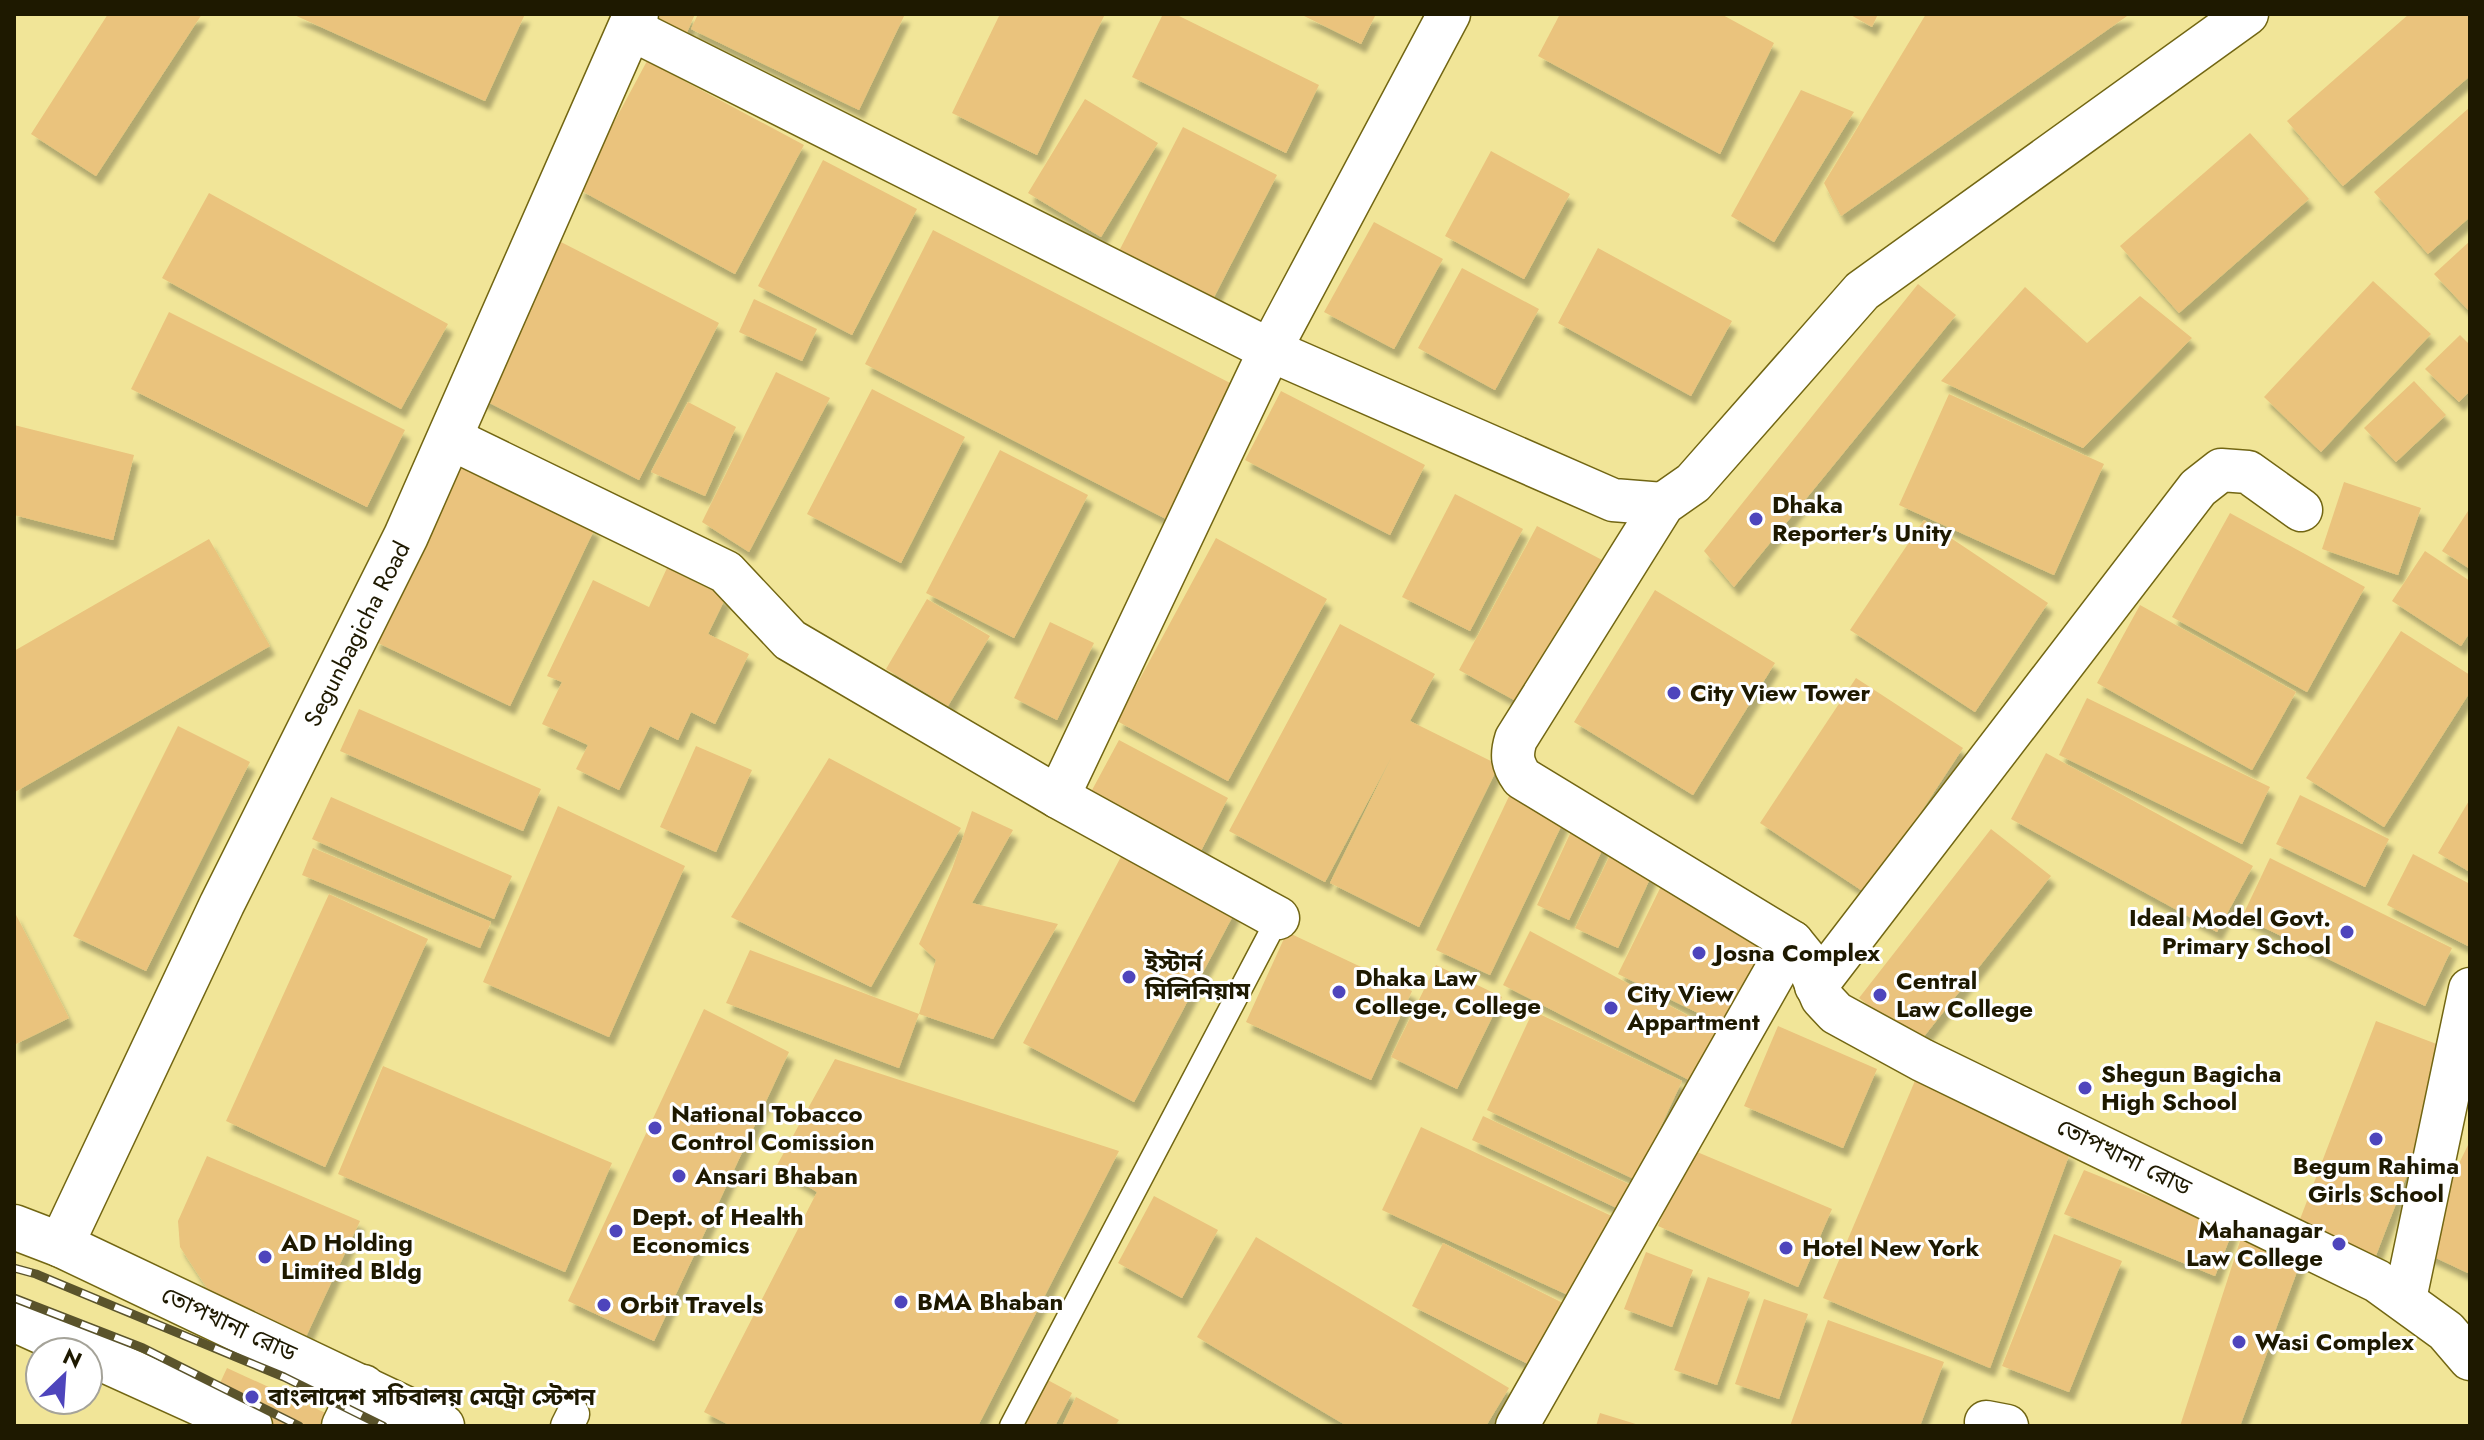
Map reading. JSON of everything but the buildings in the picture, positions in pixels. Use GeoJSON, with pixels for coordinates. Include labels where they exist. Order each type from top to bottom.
{"type":"FeatureCollection","features":[{"type":"Feature","properties":{"kind":"main road","name":"Segunbagicha Road"},"geometry":{"type":"LineString","coordinates":[[61,1245],[222,904],[406,536],[634,21]]}},
{"type":"Feature","properties":{"kind":"main road","name":"তোপখানা রোড"},"geometry":{"type":"LineString","coordinates":[[14,1227],[61,1245],[442,1426]]}},
{"type":"Feature","properties":{"kind":"main road"},"geometry":{"type":"LineString","coordinates":[[14,1319],[250,1426]]}},
{"type":"Feature","properties":{"kind":"main road"},"geometry":{"type":"LineString","coordinates":[[344,1426],[363,1387]]}},
{"type":"Feature","properties":{"kind":"street"},"geometry":{"type":"LineString","coordinates":[[1058,797],[1270,350],[1449,14]]}},
{"type":"Feature","properties":{"kind":"street"},"geometry":{"type":"LineString","coordinates":[[634,21],[1270,350],[1613,500],[1663,504],[1693,483],[1862,291],[2247,14]]}},
{"type":"Feature","properties":{"kind":"street"},"geometry":{"type":"LineString","coordinates":[[450,438],[726,572],[790,640],[1058,797],[1278,918]]}},
{"type":"Feature","properties":{"kind":"street"},"geometry":{"type":"LineString","coordinates":[[1816,986],[2198,488],[2221,470],[2248,472],[2301,510]]}},
{"type":"Feature","properties":{"kind":"street","name":"তোপখানা রোড"},"geometry":{"type":"LineString","coordinates":[[1663,504],[1516,739],[1512,752],[1513,765],[1522,778],[1792,942],[1805,958],[1816,986],[1836,1013],[1922,1060],[2377,1281],[2446,1331],[2470,1359]]}},
{"type":"Feature","properties":{"kind":"street"},"geometry":{"type":"LineString","coordinates":[[1517,1426],[1792,942]]}},
{"type":"Feature","properties":{"kind":"street"},"geometry":{"type":"LineString","coordinates":[[2405,1299],[2470,989]]}},
{"type":"Feature","properties":{"kind":"lane"},"geometry":{"type":"LineString","coordinates":[[1011,1426],[1278,918]]}},
{"type":"Feature","properties":{"kind":"railway"},"geometry":{"type":"LineString","coordinates":[[14,1268],[36,1274],[284,1377],[383,1426]]}},
{"type":"Feature","properties":{"kind":"railway"},"geometry":{"type":"LineString","coordinates":[[14,1298],[143,1348],[299,1426]]}},
{"type":"Feature","properties":{"kind":"place","name":"Dhaka Reporter's Unity"},"geometry":{"type":"Point","coordinates":[1756,519]}},
{"type":"Feature","properties":{"kind":"place","name":"City View Tower"},"geometry":{"type":"Point","coordinates":[1674,693]}},
{"type":"Feature","properties":{"kind":"place","name":"Ideal Model Govt. Primary School"},"geometry":{"type":"Point","coordinates":[2347,932]}},
{"type":"Feature","properties":{"kind":"place","name":"Josna Complex"},"geometry":{"type":"Point","coordinates":[1699,953]}},
{"type":"Feature","properties":{"kind":"place","name":"ইস্টার্ন মিলিনিয়াম"},"geometry":{"type":"Point","coordinates":[1129,977]}},
{"type":"Feature","properties":{"kind":"place","name":"Dhaka Law College, College"},"geometry":{"type":"Point","coordinates":[1339,992]}},
{"type":"Feature","properties":{"kind":"place","name":"Central Law College"},"geometry":{"type":"Point","coordinates":[1880,995]}},
{"type":"Feature","properties":{"kind":"place","name":"City View Appartment"},"geometry":{"type":"Point","coordinates":[1611,1008]}},
{"type":"Feature","properties":{"kind":"place","name":"Shegun Bagicha High School"},"geometry":{"type":"Point","coordinates":[2085,1088]}},
{"type":"Feature","properties":{"kind":"place","name":"National Tobacco Control Comission"},"geometry":{"type":"Point","coordinates":[655,1128]}},
{"type":"Feature","properties":{"kind":"place","name":"Begum Rahima Girls School"},"geometry":{"type":"Point","coordinates":[2376,1139]}},
{"type":"Feature","properties":{"kind":"place","name":"Ansari Bhaban"},"geometry":{"type":"Point","coordinates":[679,1176]}},
{"type":"Feature","properties":{"kind":"place","name":"Dept. of Health Economics"},"geometry":{"type":"Point","coordinates":[616,1231]}},
{"type":"Feature","properties":{"kind":"place","name":"Mahanagar Law College"},"geometry":{"type":"Point","coordinates":[2339,1244]}},
{"type":"Feature","properties":{"kind":"place","name":"Hotel New York"},"geometry":{"type":"Point","coordinates":[1786,1248]}},
{"type":"Feature","properties":{"kind":"place","name":"AD Holding Limited Bldg"},"geometry":{"type":"Point","coordinates":[265,1257]}},
{"type":"Feature","properties":{"kind":"place","name":"BMA Bhaban"},"geometry":{"type":"Point","coordinates":[901,1302]}},
{"type":"Feature","properties":{"kind":"place","name":"Orbit Travels"},"geometry":{"type":"Point","coordinates":[604,1305]}},
{"type":"Feature","properties":{"kind":"place","name":"Wasi Complex"},"geometry":{"type":"Point","coordinates":[2239,1342]}},
{"type":"Feature","properties":{"kind":"place","name":"বাংলাদেশ সচিবালয় মেট্রো স্টেশন"},"geometry":{"type":"Point","coordinates":[252,1397]}}]}
